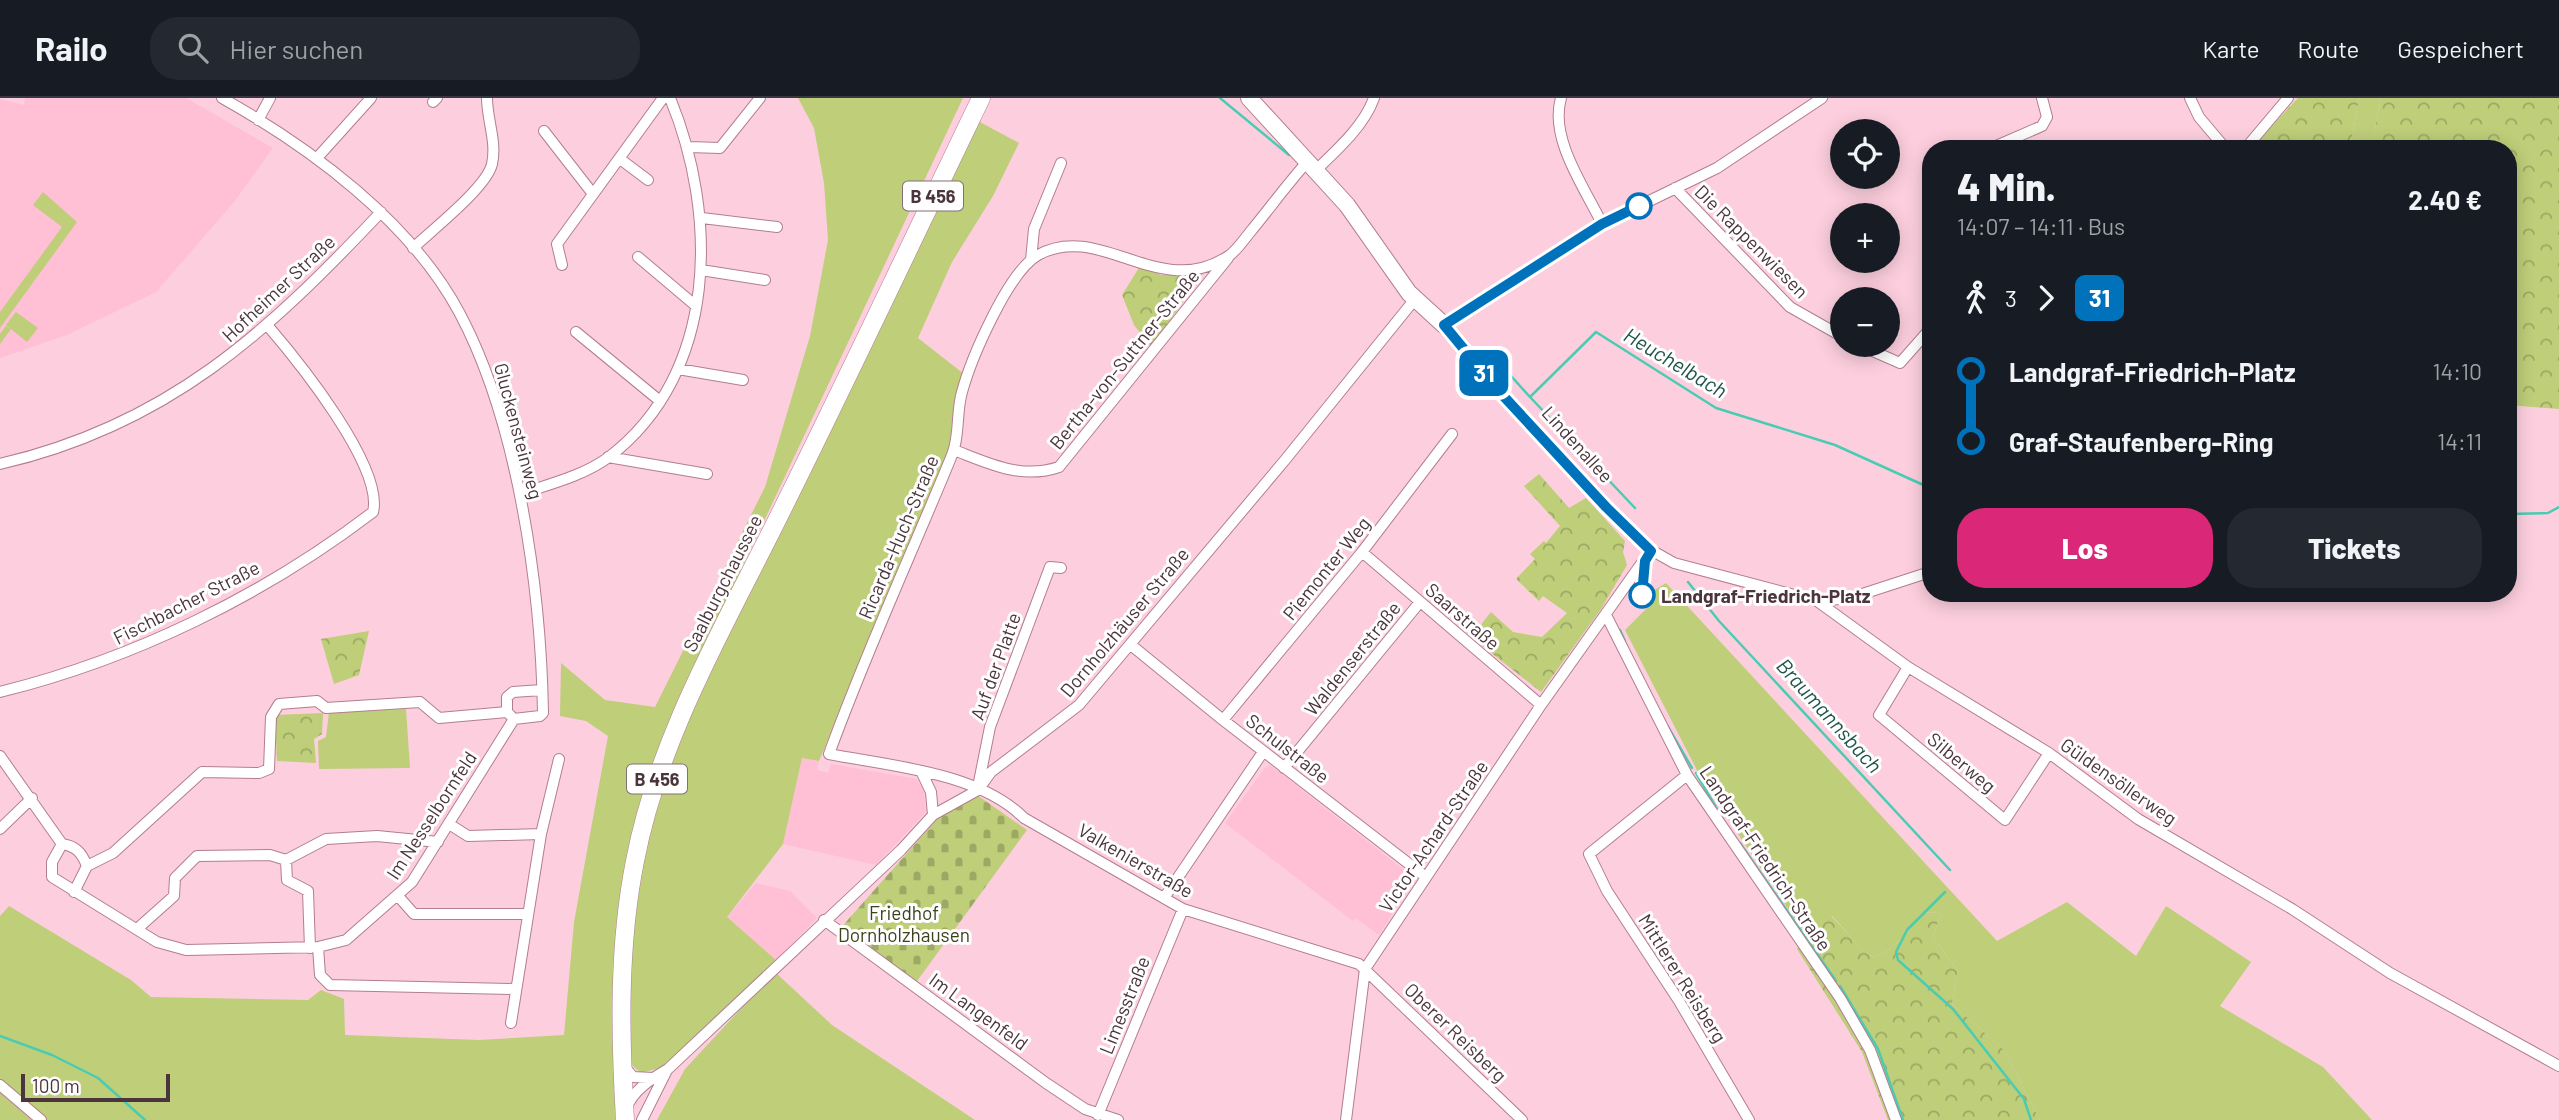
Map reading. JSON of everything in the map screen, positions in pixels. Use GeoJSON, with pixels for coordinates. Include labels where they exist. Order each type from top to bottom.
{"type":"FeatureCollection","features":[{"type":"Feature","properties":{"kind":"main road","name":"B 456"},"geometry":{"type":"LineString","coordinates":[[886,294],[907,233],[969,98]]}},
{"type":"Feature","properties":{"kind":"main road","name":"Saalburgchaussee"},"geometry":{"type":"LineString","coordinates":[[630,1119],[621,1055],[622,967],[629,897],[642,829],[658,775],[690,691],[981,98]]}},
{"type":"Feature","properties":{"kind":"street","name":"Gluckensteinweg"},"geometry":{"type":"LineString","coordinates":[[222,98],[317,158],[381,212],[413,248],[458,310],[486,368],[520,494],[533,583],[542,690]]}},
{"type":"Feature","properties":{"kind":"street"},"geometry":{"type":"LineString","coordinates":[[258,120],[270,98]]}},
{"type":"Feature","properties":{"kind":"street"},"geometry":{"type":"LineString","coordinates":[[317,158],[371,98]]}},
{"type":"Feature","properties":{"kind":"street"},"geometry":{"type":"LineString","coordinates":[[413,248],[483,180],[492,166],[493,147],[487,98]]}},
{"type":"Feature","properties":{"kind":"street"},"geometry":{"type":"LineString","coordinates":[[562,265],[557,244],[663,98]]}},
{"type":"Feature","properties":{"kind":"street"},"geometry":{"type":"LineString","coordinates":[[520,494],[582,472],[608,457],[629,438],[660,401],[678,369],[696,306],[701,270],[702,218],[689,147],[670,98]]}},
{"type":"Feature","properties":{"kind":"street"},"geometry":{"type":"LineString","coordinates":[[689,147],[720,148],[760,98]]}},
{"type":"Feature","properties":{"kind":"street","name":"Lindenallee"},"geometry":{"type":"LineString","coordinates":[[1249,98],[1312,165],[1354,215],[1415,299],[1444,325],[1496,388],[1606,507],[1651,551]]}},
{"type":"Feature","properties":{"kind":"street","name":"Ricarda-Huch-Straße"},"geometry":{"type":"LineString","coordinates":[[829,754],[954,450],[961,393],[968,373],[1017,273],[1031,260],[1060,246],[1089,247],[1158,270],[1184,271],[1211,265],[1232,253],[1312,165],[1357,126],[1370,110],[1374,98]]}},
{"type":"Feature","properties":{"kind":"street"},"geometry":{"type":"LineString","coordinates":[[1561,98],[1556,115],[1562,139],[1602,224]]}},
{"type":"Feature","properties":{"kind":"street"},"geometry":{"type":"LineString","coordinates":[[1444,325],[1602,224],[1717,168],[1822,98]]}},
{"type":"Feature","properties":{"kind":"street"},"geometry":{"type":"LineString","coordinates":[[2009,140],[2042,125],[2047,117],[2042,98]]}},
{"type":"Feature","properties":{"kind":"street"},"geometry":{"type":"LineString","coordinates":[[2190,98],[2199,117],[2218,140]]}},
{"type":"Feature","properties":{"kind":"street"},"geometry":{"type":"LineString","coordinates":[[2253,140],[2288,98]]}},
{"type":"Feature","properties":{"kind":"street"},"geometry":{"type":"LineString","coordinates":[[544,131],[593,194]]}},
{"type":"Feature","properties":{"kind":"street"},"geometry":{"type":"LineString","coordinates":[[620,159],[648,180]]}},
{"type":"Feature","properties":{"kind":"street"},"geometry":{"type":"LineString","coordinates":[[1031,260],[1034,229],[1061,163]]}},
{"type":"Feature","properties":{"kind":"street","name":"Die Rappenwiesen"},"geometry":{"type":"LineString","coordinates":[[1675,188],[1790,307],[1830,330]]}},
{"type":"Feature","properties":{"kind":"street","name":"Hofheimer Straße"},"geometry":{"type":"LineString","coordinates":[[0,464],[59,448],[142,412],[220,364],[268,326],[381,212]]}},
{"type":"Feature","properties":{"kind":"street"},"geometry":{"type":"LineString","coordinates":[[702,218],[777,227]]}},
{"type":"Feature","properties":{"kind":"street","name":"Bertha-von-Suttner-Straße"},"geometry":{"type":"LineString","coordinates":[[954,450],[1006,470],[1033,472],[1059,467],[1232,253]]}},
{"type":"Feature","properties":{"kind":"street"},"geometry":{"type":"LineString","coordinates":[[638,257],[696,306]]}},
{"type":"Feature","properties":{"kind":"street"},"geometry":{"type":"LineString","coordinates":[[701,270],[765,280]]}},
{"type":"Feature","properties":{"kind":"street","name":"Dornholzhäuser Straße"},"geometry":{"type":"LineString","coordinates":[[630,1119],[668,1069],[901,850],[933,815],[978,790],[991,772],[1079,705],[1415,299]]}},
{"type":"Feature","properties":{"kind":"street","name":"Fischbacher Straße"},"geometry":{"type":"LineString","coordinates":[[0,692],[106,662],[234,601],[312,555],[373,512],[376,499],[373,488],[348,436],[313,379],[268,326]]}},
{"type":"Feature","properties":{"kind":"street"},"geometry":{"type":"LineString","coordinates":[[576,332],[660,401]]}},
{"type":"Feature","properties":{"kind":"street"},"geometry":{"type":"LineString","coordinates":[[1886,357],[1900,363],[1922,339]]}},
{"type":"Feature","properties":{"kind":"street"},"geometry":{"type":"LineString","coordinates":[[678,369],[743,380]]}},
{"type":"Feature","properties":{"kind":"street","name":"Piemonter Weg"},"geometry":{"type":"LineString","coordinates":[[1223,720],[1362,552],[1452,434]]}},
{"type":"Feature","properties":{"kind":"street"},"geometry":{"type":"LineString","coordinates":[[608,457],[707,474]]}},
{"type":"Feature","properties":{"kind":"street","name":"Victor-Achard-Straße"},"geometry":{"type":"LineString","coordinates":[[1346,1120],[1365,969],[1541,705],[1651,551]]}},
{"type":"Feature","properties":{"kind":"street","name":"Güldensöllerweg"},"geometry":{"type":"LineString","coordinates":[[1651,551],[1684,566],[1817,601],[1908,667],[2049,753],[2137,819],[2292,909],[2390,973],[2559,1066]]}},
{"type":"Feature","properties":{"kind":"street","name":"Saarstraße"},"geometry":{"type":"LineString","coordinates":[[1362,552],[1541,705]]}},
{"type":"Feature","properties":{"kind":"street","name":"Auf der Platte"},"geometry":{"type":"LineString","coordinates":[[978,790],[990,727],[1050,567],[1061,568]]}},
{"type":"Feature","properties":{"kind":"street"},"geometry":{"type":"LineString","coordinates":[[1817,601],[1850,598],[1922,575]]}},
{"type":"Feature","properties":{"kind":"street","name":"Waldenserstraße"},"geometry":{"type":"LineString","coordinates":[[1284,768],[1420,602]]}},
{"type":"Feature","properties":{"kind":"street","name":"Landgraf-Friedrich-Straße"},"geometry":{"type":"LineString","coordinates":[[1606,615],[1687,775],[1840,998],[1870,1050],[1896,1120]]}},
{"type":"Feature","properties":{"kind":"street","name":"Schulstraße"},"geometry":{"type":"LineString","coordinates":[[1130,645],[1263,752],[1426,877]]}},
{"type":"Feature","properties":{"kind":"street","name":"Silberweg"},"geometry":{"type":"LineString","coordinates":[[1908,667],[1879,715],[2005,820],[2049,753]]}},
{"type":"Feature","properties":{"kind":"street"},"geometry":{"type":"LineString","coordinates":[[74,892],[87,866],[113,853],[202,772],[258,773],[268,769],[271,717],[279,704],[317,701],[326,708],[420,702],[439,718],[540,716],[542,690]]}},
{"type":"Feature","properties":{"kind":"street","name":"Im Nesselbornfeld"},"geometry":{"type":"LineString","coordinates":[[62,844],[52,862],[52,877],[157,942],[186,950],[314,947],[346,940],[412,882],[449,824],[510,715],[507,697],[513,692],[542,690]]}},
{"type":"Feature","properties":{"kind":"street"},"geometry":{"type":"LineString","coordinates":[[1164,898],[1263,752]]}},
{"type":"Feature","properties":{"kind":"street","name":"Valkenierstraße"},"geometry":{"type":"LineString","coordinates":[[829,754],[921,771],[1008,802],[1024,818],[1183,909],[1359,964],[1365,969]]}},
{"type":"Feature","properties":{"kind":"street"},"geometry":{"type":"LineString","coordinates":[[0,756],[62,844],[71,845],[83,854],[87,866]]}},
{"type":"Feature","properties":{"kind":"street"},"geometry":{"type":"LineString","coordinates":[[511,1023],[514,989],[541,834],[559,759]]}},
{"type":"Feature","properties":{"kind":"street"},"geometry":{"type":"LineString","coordinates":[[921,771],[931,792],[933,815]]}},
{"type":"Feature","properties":{"kind":"street","name":"Mittlerer Reisberg"},"geometry":{"type":"LineString","coordinates":[[1687,775],[1589,854],[1607,891],[1679,1001],[1749,1120]]}},
{"type":"Feature","properties":{"kind":"street"},"geometry":{"type":"LineString","coordinates":[[0,830],[32,798]]}},
{"type":"Feature","properties":{"kind":"street"},"geometry":{"type":"LineString","coordinates":[[449,824],[468,836],[541,834]]}},
{"type":"Feature","properties":{"kind":"street"},"geometry":{"type":"LineString","coordinates":[[137,929],[174,896],[175,878],[197,856],[270,855],[286,860],[326,839],[377,836],[438,842]]}},
{"type":"Feature","properties":{"kind":"street"},"geometry":{"type":"LineString","coordinates":[[286,860],[287,880],[308,891],[320,975],[330,985],[514,989]]}},
{"type":"Feature","properties":{"kind":"street"},"geometry":{"type":"LineString","coordinates":[[398,896],[414,914],[527,914]]}},
{"type":"Feature","properties":{"kind":"street","name":"Limesstraße"},"geometry":{"type":"LineString","coordinates":[[1098,1115],[1183,909]]}},
{"type":"Feature","properties":{"kind":"street","name":"Im Langenfeld"},"geometry":{"type":"LineString","coordinates":[[824,920],[1046,1083],[1098,1115],[1118,1120]]}},
{"type":"Feature","properties":{"kind":"street","name":"Oberer Reisberg"},"geometry":{"type":"LineString","coordinates":[[1365,969],[1522,1120]]}},
{"type":"Feature","properties":{"kind":"street"},"geometry":{"type":"LineString","coordinates":[[621,1055],[627,1072],[633,1077],[653,1078]]}},
{"type":"Feature","properties":{"kind":"street","name":"Dornholzhäuser Straße"},"geometry":{"type":"LineString","coordinates":[[630,1119],[631,1098],[653,1078],[668,1069]]}},
{"type":"Feature","properties":{"kind":"street"},"geometry":{"type":"LineString","coordinates":[[0,1085],[41,1120]]}},
{"type":"Feature","properties":{"kind":"shaded area"},"geometry":{"type":"Polygon","coordinates":[[[25,98],[186,98],[273,148],[234,202],[156,292],[67,335],[0,358],[0,99],[24,105],[25,98]]]}},
{"type":"Feature","properties":{"kind":"shaded area"},"geometry":{"type":"Polygon","coordinates":[[[802,758],[819,761],[817,770],[828,773],[831,764],[917,779],[924,790],[926,812],[876,865],[783,844],[802,758]]]}},
{"type":"Feature","properties":{"kind":"shaded area"},"geometry":{"type":"Polygon","coordinates":[[[1270,765],[1413,877],[1412,884],[1379,935],[1356,918],[1353,921],[1225,823],[1264,769],[1270,765]]]}},
{"type":"Feature","properties":{"kind":"shaded area"},"geometry":{"type":"Polygon","coordinates":[[[756,883],[790,891],[817,918],[776,960],[727,917],[756,883]]]}},
{"type":"Feature","properties":{"kind":"green space"},"geometry":{"type":"Polygon","coordinates":[[[798,98],[963,98],[685,689],[627,865],[615,1120],[47,1120],[0,1079],[0,916],[9,906],[131,980],[151,997],[308,1000],[321,990],[344,999],[345,1035],[479,1040],[564,1035],[574,922],[608,736],[586,721],[560,716],[561,663],[605,700],[655,707],[765,487],[810,336],[828,240],[824,183],[814,128],[798,98]]]}},
{"type":"Feature","properties":{"kind":"green space"},"geometry":{"type":"Polygon","coordinates":[[[2298,98],[2359,98],[2352,140],[2258,140],[2298,98]]]}},
{"type":"Feature","properties":{"kind":"green space"},"geometry":{"type":"Polygon","coordinates":[[[2359,98],[2381,98],[2373,140],[2352,140],[2359,98]]]}},
{"type":"Feature","properties":{"kind":"green space"},"geometry":{"type":"Polygon","coordinates":[[[2381,98],[2559,98],[2559,409],[2517,406],[2517,140],[2373,140],[2381,98]]]}},
{"type":"Feature","properties":{"kind":"green space"},"geometry":{"type":"Polygon","coordinates":[[[978,121],[1019,143],[993,196],[952,262],[918,338],[964,374],[956,394],[949,449],[819,761],[802,758],[783,844],[727,917],[776,960],[663,1067],[641,1073],[627,1061],[632,939],[640,867],[665,779],[698,693],[978,121]]]}},
{"type":"Feature","properties":{"kind":"green space"},"geometry":{"type":"Polygon","coordinates":[[[43,192],[77,222],[0,328],[0,312],[62,227],[33,205],[43,192]]]}},
{"type":"Feature","properties":{"kind":"green space"},"geometry":{"type":"Polygon","coordinates":[[[1140,266],[1161,275],[1204,272],[1151,347],[1134,325],[1122,295],[1140,266]]]}},
{"type":"Feature","properties":{"kind":"green space"},"geometry":{"type":"Polygon","coordinates":[[[16,312],[38,328],[27,342],[6,325],[16,312]]]}},
{"type":"Feature","properties":{"kind":"green space"},"geometry":{"type":"Polygon","coordinates":[[[6,326],[11,329],[0,344],[0,334],[6,326]]]}},
{"type":"Feature","properties":{"kind":"green space"},"geometry":{"type":"Polygon","coordinates":[[[1539,474],[1569,508],[1586,498],[1625,541],[1623,552],[1627,565],[1601,609],[1541,692],[1480,644],[1478,635],[1482,623],[1491,612],[1513,632],[1542,637],[1567,613],[1543,596],[1539,601],[1516,579],[1535,559],[1530,554],[1544,541],[1546,543],[1560,526],[1524,486],[1539,474]]]}},
{"type":"Feature","properties":{"kind":"green space"},"geometry":{"type":"Polygon","coordinates":[[[1666,583],[1997,941],[2067,902],[2136,956],[2166,906],[2251,962],[2220,1006],[2323,1067],[2372,1120],[2040,1120],[2004,1050],[1952,1004],[1958,971],[1933,937],[1941,913],[1922,912],[1896,944],[1874,957],[1856,944],[1832,916],[1804,933],[1701,778],[1625,630],[1649,606],[1653,591],[1666,583]]]}},
{"type":"Feature","properties":{"kind":"green space"},"geometry":{"type":"Polygon","coordinates":[[[369,631],[359,675],[334,684],[321,639],[369,631]]]}},
{"type":"Feature","properties":{"kind":"green space"},"geometry":{"type":"Polygon","coordinates":[[[406,709],[410,768],[319,769],[318,741],[326,737],[329,712],[406,709]]]}},
{"type":"Feature","properties":{"kind":"green space"},"geometry":{"type":"Polygon","coordinates":[[[323,713],[322,734],[314,739],[316,763],[277,761],[275,715],[323,713]]]}},
{"type":"Feature","properties":{"kind":"green space","name":"Friedhof Dornholzhausen"},"geometry":{"type":"Polygon","coordinates":[[[977,795],[1027,830],[912,988],[838,931],[939,817],[977,795]]]}},
{"type":"Feature","properties":{"kind":"green space"},"geometry":{"type":"Polygon","coordinates":[[[1922,912],[1941,913],[1933,937],[1958,971],[1952,1004],[2004,1050],[2040,1120],[1888,1120],[1862,1052],[1797,949],[1804,933],[1831,916],[1856,944],[1874,957],[1896,944],[1922,912]]]}},
{"type":"Feature","properties":{"kind":"green space"},"geometry":{"type":"Polygon","coordinates":[[[775,972],[832,1025],[975,1120],[657,1120],[685,1069],[775,972]]]}},
{"type":"Feature","properties":{"kind":"green space"},"geometry":{"type":"Polygon","coordinates":[[[0,1093],[32,1120],[0,1120],[0,1093]]]}},
{"type":"Feature","properties":{"kind":"waterway","name":"Heuchelbach"},"geometry":{"type":"LineString","coordinates":[[1220,98],[1289,155]]}},
{"type":"Feature","properties":{"kind":"waterway","name":"Heuchelbach"},"geometry":{"type":"LineString","coordinates":[[1485,347],[1530,397],[1596,332],[1716,408],[1835,445],[1922,484]]}},
{"type":"Feature","properties":{"kind":"waterway","name":"Braumannsbach"},"geometry":{"type":"LineString","coordinates":[[1530,397],[1635,508]]}},
{"type":"Feature","properties":{"kind":"waterway","name":"Heuchelbach"},"geometry":{"type":"LineString","coordinates":[[2517,514],[2548,513],[2559,507]]}},
{"type":"Feature","properties":{"kind":"waterway","name":"Braumannsbach"},"geometry":{"type":"LineString","coordinates":[[1688,582],[1719,621],[1950,870]]}},
{"type":"Feature","properties":{"kind":"waterway"},"geometry":{"type":"LineString","coordinates":[[1620,630],[1625,641]]}},
{"type":"Feature","properties":{"kind":"waterway"},"geometry":{"type":"LineString","coordinates":[[1667,725],[1692,768]]}},
{"type":"Feature","properties":{"kind":"waterway"},"geometry":{"type":"LineString","coordinates":[[1696,773],[1724,821]]}},
{"type":"Feature","properties":{"kind":"waterway"},"geometry":{"type":"LineString","coordinates":[[1740,843],[1836,981]]}},
{"type":"Feature","properties":{"kind":"waterway","name":"Braumannsbach"},"geometry":{"type":"LineString","coordinates":[[1945,892],[1907,930],[1896,952],[1898,960],[1953,1009],[2024,1099],[2031,1120]]}},
{"type":"Feature","properties":{"kind":"waterway"},"geometry":{"type":"LineString","coordinates":[[1840,986],[1878,1049],[1903,1120]]}},
{"type":"Feature","properties":{"kind":"waterway"},"geometry":{"type":"LineString","coordinates":[[0,1036],[52,1055],[98,1078],[145,1120]]}},
{"type":"Feature","properties":{"kind":"bus line","name":"31"},"geometry":{"type":"LineString","coordinates":[[1639,206],[1602,224],[1444,325],[1496,388],[1606,507],[1651,551],[1645,561],[1642,595]]}},
{"type":"Feature","properties":{"kind":"place","name":"Landgraf-Friedrich-Platz"},"geometry":{"type":"Point","coordinates":[1642,595]}}]}
